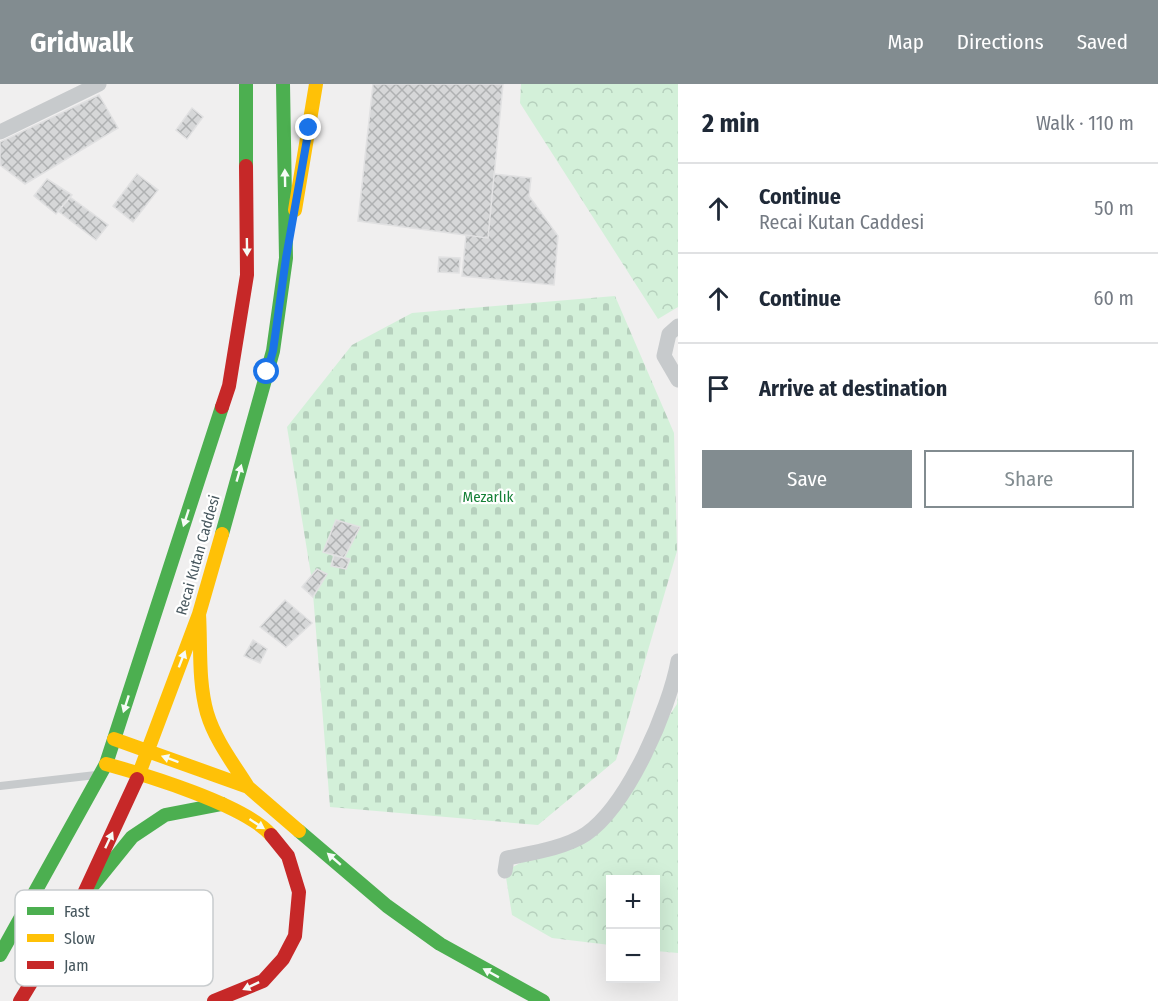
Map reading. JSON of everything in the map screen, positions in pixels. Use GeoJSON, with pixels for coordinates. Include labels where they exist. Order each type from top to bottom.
{"type":"FeatureCollection","features":[{"type":"Feature","properties":{"kind":"main road","name":"Recai Kutan Caddesi"},"geometry":{"type":"LineString","coordinates":[[36,890],[103,770],[229,386],[247,275],[246,84]]}},
{"type":"Feature","properties":{"kind":"main road","name":"Recai Kutan Caddesi"},"geometry":{"type":"LineString","coordinates":[[86,890],[140,773],[199,614],[273,351],[286,258],[283,84]]}},
{"type":"Feature","properties":{"kind":"main road"},"geometry":{"type":"LineString","coordinates":[[286,258],[316,84]]}},
{"type":"Feature","properties":{"kind":"main road"},"geometry":{"type":"LineString","coordinates":[[199,614],[202,681],[207,712],[224,747],[248,787],[396,913],[440,944],[543,1001]]}},
{"type":"Feature","properties":{"kind":"main road"},"geometry":{"type":"LineString","coordinates":[[114,739],[248,787]]}},
{"type":"Feature","properties":{"kind":"main road"},"geometry":{"type":"LineString","coordinates":[[103,770],[140,773],[222,804],[263,826],[288,856],[299,892],[295,936],[283,959],[263,981],[236,994],[214,1001]]}},
{"type":"Feature","properties":{"kind":"main road"},"geometry":{"type":"LineString","coordinates":[[89,890],[132,837],[165,815],[222,804]]}},
{"type":"Feature","properties":{"kind":"main road","name":"Recai Kutan Caddesi"},"geometry":{"type":"LineString","coordinates":[[0,955],[15,928]]}},
{"type":"Feature","properties":{"kind":"main road","name":"Recai Kutan Caddesi"},"geometry":{"type":"LineString","coordinates":[[20,1001],[29,986]]}},
{"type":"Feature","properties":{"kind":"street"},"geometry":{"type":"LineString","coordinates":[[0,132],[99,84]]}},
{"type":"Feature","properties":{"kind":"street"},"geometry":{"type":"LineString","coordinates":[[678,326],[669,334],[664,356],[678,380]]}},
{"type":"Feature","properties":{"kind":"street"},"geometry":{"type":"LineString","coordinates":[[505,871],[507,858],[549,850],[586,834],[614,807],[649,746],[678,661]]}},
{"type":"Feature","properties":{"kind":"lane"},"geometry":{"type":"LineString","coordinates":[[0,786],[103,770]]}},
{"type":"Feature","properties":{"kind":"green space"},"geometry":{"type":"Polygon","coordinates":[[[521,84],[678,84],[678,307],[658,319],[520,103],[521,84]]]}},
{"type":"Feature","properties":{"kind":"green space","name":"Mezarlık"},"geometry":{"type":"Polygon","coordinates":[[[615,296],[674,433],[677,551],[616,760],[538,825],[330,807],[312,581],[287,427],[352,345],[412,313],[615,296]]]}},
{"type":"Feature","properties":{"kind":"green space"},"geometry":{"type":"Polygon","coordinates":[[[678,695],[678,953],[660,951],[660,875],[606,875],[606,945],[552,938],[512,915],[505,871],[601,820],[677,704],[678,695]]]}},
{"type":"Feature","properties":{"kind":"building"},"geometry":{"type":"Polygon","coordinates":[[[373,84],[503,84],[488,238],[358,221],[373,84]]]}},
{"type":"Feature","properties":{"kind":"building"},"geometry":{"type":"Polygon","coordinates":[[[99,95],[118,128],[25,184],[0,165],[0,142],[99,95]]]}},
{"type":"Feature","properties":{"kind":"building"},"geometry":{"type":"Polygon","coordinates":[[[192,108],[203,117],[187,139],[176,130],[192,108]]]}},
{"type":"Feature","properties":{"kind":"building"},"geometry":{"type":"Polygon","coordinates":[[[137,174],[158,190],[133,222],[113,206],[137,174]]]}},
{"type":"Feature","properties":{"kind":"building"},"geometry":{"type":"Polygon","coordinates":[[[494,174],[531,178],[529,196],[558,236],[554,285],[462,276],[466,235],[488,238],[494,174]]]}},
{"type":"Feature","properties":{"kind":"building"},"geometry":{"type":"Polygon","coordinates":[[[47,179],[72,195],[56,214],[34,196],[47,179]]]}},
{"type":"Feature","properties":{"kind":"building"},"geometry":{"type":"Polygon","coordinates":[[[70,197],[108,225],[96,240],[58,211],[70,197]]]}},
{"type":"Feature","properties":{"kind":"building"},"geometry":{"type":"Polygon","coordinates":[[[439,257],[460,258],[459,273],[438,272],[439,257]]]}},
{"type":"Feature","properties":{"kind":"building"},"geometry":{"type":"Polygon","coordinates":[[[336,520],[360,527],[344,558],[323,552],[336,520]]]}},
{"type":"Feature","properties":{"kind":"building"},"geometry":{"type":"Polygon","coordinates":[[[334,555],[350,559],[346,569],[331,566],[334,555]]]}},
{"type":"Feature","properties":{"kind":"building"},"geometry":{"type":"Polygon","coordinates":[[[317,569],[327,574],[313,597],[302,587],[317,569]]]}},
{"type":"Feature","properties":{"kind":"building"},"geometry":{"type":"Polygon","coordinates":[[[285,600],[312,623],[286,647],[260,627],[285,600]]]}},
{"type":"Feature","properties":{"kind":"building"},"geometry":{"type":"Polygon","coordinates":[[[253,640],[267,649],[260,663],[244,656],[253,640]]]}},
{"type":"Feature","properties":{"kind":"traffic: fast"},"geometry":{"type":"LineString","coordinates":[[246,84],[246,166]]}},
{"type":"Feature","properties":{"kind":"traffic: fast"},"geometry":{"type":"LineString","coordinates":[[222,534],[273,351],[286,258],[283,84]]}},
{"type":"Feature","properties":{"kind":"traffic: fast"},"geometry":{"type":"LineString","coordinates":[[36,890],[106,764],[222,407]]}},
{"type":"Feature","properties":{"kind":"traffic: fast"},"geometry":{"type":"LineString","coordinates":[[89,890],[132,837],[165,815],[222,804]]}},
{"type":"Feature","properties":{"kind":"traffic: fast"},"geometry":{"type":"LineString","coordinates":[[299,831],[387,906],[440,944],[543,1001]]}},
{"type":"Feature","properties":{"kind":"traffic: fast"},"geometry":{"type":"LineString","coordinates":[[0,955],[15,928]]}},
{"type":"Feature","properties":{"kind":"traffic: slow"},"geometry":{"type":"LineString","coordinates":[[295,210],[316,84]]}},
{"type":"Feature","properties":{"kind":"traffic: slow"},"geometry":{"type":"LineString","coordinates":[[137,779],[199,614],[222,534]]}},
{"type":"Feature","properties":{"kind":"traffic: slow"},"geometry":{"type":"LineString","coordinates":[[199,614],[201,676],[207,713],[220,742],[248,787]]}},
{"type":"Feature","properties":{"kind":"traffic: slow"},"geometry":{"type":"LineString","coordinates":[[114,739],[248,787],[299,831]]}},
{"type":"Feature","properties":{"kind":"traffic: slow"},"geometry":{"type":"LineString","coordinates":[[106,764],[169,783],[218,802],[258,824],[271,835]]}},
{"type":"Feature","properties":{"kind":"traffic: jam"},"geometry":{"type":"LineString","coordinates":[[222,407],[229,386],[247,275],[246,166]]}},
{"type":"Feature","properties":{"kind":"traffic: jam"},"geometry":{"type":"LineString","coordinates":[[86,890],[137,779]]}},
{"type":"Feature","properties":{"kind":"traffic: jam"},"geometry":{"type":"LineString","coordinates":[[214,1001],[263,981],[283,959],[295,936],[299,892],[288,856],[271,835]]}},
{"type":"Feature","properties":{"kind":"traffic: jam"},"geometry":{"type":"LineString","coordinates":[[20,1001],[29,986]]}},
{"type":"Feature","properties":{"kind":"route"},"geometry":{"type":"LineString","coordinates":[[267,372],[273,351],[286,258],[309,128]]}}]}
